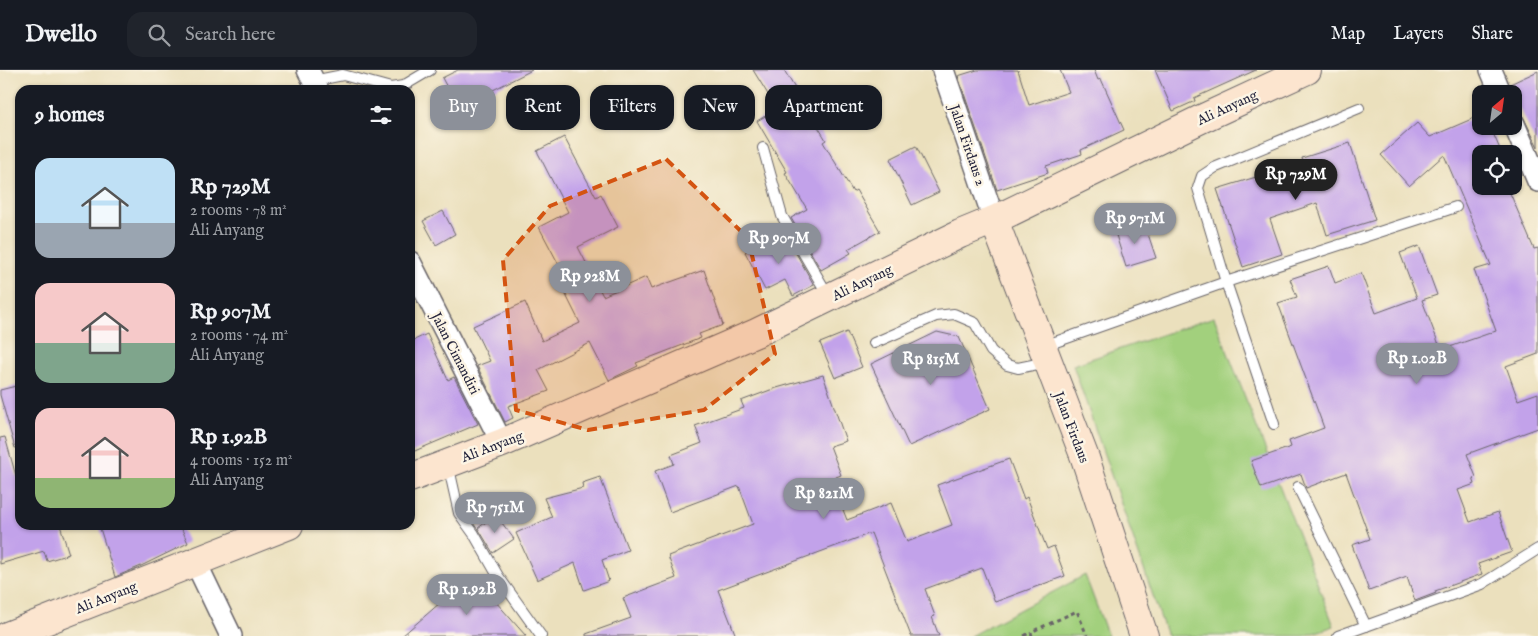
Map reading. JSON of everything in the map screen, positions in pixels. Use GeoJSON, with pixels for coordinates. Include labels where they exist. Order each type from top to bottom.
{"type":"FeatureCollection","features":[{"type":"Feature","properties":{"kind":"street","name":"Jalan Firdaus 2"},"geometry":{"type":"LineString","coordinates":[[943,70],[994,220]]}},
{"type":"Feature","properties":{"kind":"street"},"geometry":{"type":"LineString","coordinates":[[1491,70],[1497,85]]}},
{"type":"Feature","properties":{"kind":"street","name":"Ali Anyang"},"geometry":{"type":"LineString","coordinates":[[415,476],[502,443],[756,334],[1301,71]]}},
{"type":"Feature","properties":{"kind":"street"},"geometry":{"type":"LineString","coordinates":[[1519,135],[1538,181]]}},
{"type":"Feature","properties":{"kind":"street","name":"Jalan Firdaus"},"geometry":{"type":"LineString","coordinates":[[994,220],[1084,458],[1144,636]]}},
{"type":"Feature","properties":{"kind":"street","name":"Jalan Cimandiri"},"geometry":{"type":"LineString","coordinates":[[415,272],[502,443]]}},
{"type":"Feature","properties":{"kind":"street","name":"Ali Anyang"},"geometry":{"type":"LineString","coordinates":[[7,636],[276,530]]}},
{"type":"Feature","properties":{"kind":"street"},"geometry":{"type":"LineString","coordinates":[[195,561],[231,636]]}},
{"type":"Feature","properties":{"kind":"lane"},"geometry":{"type":"LineString","coordinates":[[405,85],[430,70]]}},
{"type":"Feature","properties":{"kind":"lane"},"geometry":{"type":"LineString","coordinates":[[313,80],[343,74],[381,85]]}},
{"type":"Feature","properties":{"kind":"lane"},"geometry":{"type":"LineString","coordinates":[[1274,424],[1226,282],[1198,188],[1202,176],[1214,168],[1359,108]]}},
{"type":"Feature","properties":{"kind":"lane"},"geometry":{"type":"LineString","coordinates":[[763,148],[782,216],[825,290],[839,293]]}},
{"type":"Feature","properties":{"kind":"lane"},"geometry":{"type":"LineString","coordinates":[[874,343],[936,316],[954,314],[975,323],[991,352],[1007,365],[1018,368],[1045,354],[1226,282],[1456,207]]}},
{"type":"Feature","properties":{"kind":"lane"},"geometry":{"type":"LineString","coordinates":[[448,463],[459,513],[474,534],[498,576],[541,636]]}},
{"type":"Feature","properties":{"kind":"lane"},"geometry":{"type":"LineString","coordinates":[[1298,487],[1366,626]]}},
{"type":"Feature","properties":{"kind":"lane"},"geometry":{"type":"LineString","coordinates":[[1338,636],[1482,584],[1538,549]]}},
{"type":"Feature","properties":{"kind":"path"},"geometry":{"type":"LineString","coordinates":[[1024,636],[1078,611],[1087,636]]}},
{"type":"Feature","properties":{"kind":"highlighted area"},"geometry":{"type":"Polygon","coordinates":[[[666,159],[748,238],[775,354],[704,410],[588,430],[516,410],[503,260],[550,206],[666,159]]]}},
{"type":"Feature","properties":{"kind":"green space"},"geometry":{"type":"Polygon","coordinates":[[[1214,317],[1334,626],[1305,636],[1167,636],[1073,365],[1214,317]]]}},
{"type":"Feature","properties":{"kind":"green space"},"geometry":{"type":"Polygon","coordinates":[[[1085,575],[1108,636],[970,636],[1085,575]]]}},
{"type":"Feature","properties":{"kind":"building"},"geometry":{"type":"Polygon","coordinates":[[[458,70],[532,70],[496,88],[496,85],[446,85],[442,78],[458,70]]]}},
{"type":"Feature","properties":{"kind":"building"},"geometry":{"type":"Polygon","coordinates":[[[753,70],[784,70],[793,85],[765,85],[765,90],[753,70]]]}},
{"type":"Feature","properties":{"kind":"building"},"geometry":{"type":"Polygon","coordinates":[[[977,70],[1018,70],[1029,105],[1069,92],[1060,70],[1094,70],[1098,80],[1101,79],[1124,130],[1081,150],[1082,154],[1046,166],[1048,173],[997,190],[958,76],[977,70]]]}},
{"type":"Feature","properties":{"kind":"building"},"geometry":{"type":"Polygon","coordinates":[[[1155,70],[1256,70],[1194,98],[1195,101],[1173,111],[1155,70]]]}},
{"type":"Feature","properties":{"kind":"building"},"geometry":{"type":"Polygon","coordinates":[[[1538,71],[1538,147],[1522,114],[1522,85],[1510,84],[1538,71]]]}},
{"type":"Feature","properties":{"kind":"building"},"geometry":{"type":"Polygon","coordinates":[[[765,116],[765,130],[820,130],[826,140],[823,142],[853,192],[856,190],[880,231],[848,249],[851,253],[821,270],[791,218],[807,209],[757,121],[765,116]]]}},
{"type":"Feature","properties":{"kind":"building"},"geometry":{"type":"Polygon","coordinates":[[[1472,119],[1472,135],[1494,135],[1498,145],[1472,145],[1472,195],[1511,195],[1534,249],[1538,248],[1538,354],[1506,366],[1518,400],[1538,393],[1538,428],[1467,454],[1476,477],[1473,478],[1475,484],[1458,490],[1470,522],[1498,512],[1512,552],[1478,564],[1482,574],[1435,591],[1436,593],[1415,601],[1407,577],[1369,591],[1352,545],[1370,539],[1346,473],[1306,488],[1301,474],[1261,488],[1251,461],[1291,447],[1289,441],[1324,428],[1278,303],[1297,297],[1290,279],[1329,266],[1335,283],[1361,273],[1376,313],[1417,298],[1400,253],[1419,246],[1437,295],[1422,300],[1441,350],[1496,331],[1474,270],[1491,265],[1444,155],[1409,186],[1381,155],[1417,123],[1430,137],[1472,119]]]}},
{"type":"Feature","properties":{"kind":"building"},"geometry":{"type":"Polygon","coordinates":[[[564,137],[596,197],[601,194],[618,227],[578,247],[603,296],[646,277],[651,289],[704,270],[723,325],[699,334],[701,338],[636,363],[638,366],[609,380],[590,343],[538,370],[549,391],[508,406],[513,418],[505,422],[477,366],[490,361],[473,326],[525,302],[542,341],[580,323],[560,283],[567,280],[539,227],[568,212],[537,151],[564,137]]]}},
{"type":"Feature","properties":{"kind":"building"},"geometry":{"type":"Polygon","coordinates":[[[1350,143],[1375,220],[1327,235],[1317,203],[1270,219],[1282,254],[1243,267],[1217,189],[1256,177],[1258,181],[1304,166],[1302,158],[1350,143]]]}},
{"type":"Feature","properties":{"kind":"building"},"geometry":{"type":"Polygon","coordinates":[[[916,146],[939,192],[912,205],[890,159],[916,146]]]}},
{"type":"Feature","properties":{"kind":"building"},"geometry":{"type":"Polygon","coordinates":[[[443,211],[455,234],[436,245],[423,221],[443,211]]]}},
{"type":"Feature","properties":{"kind":"building"},"geometry":{"type":"Polygon","coordinates":[[[1144,222],[1156,258],[1126,267],[1115,232],[1144,222]]]}},
{"type":"Feature","properties":{"kind":"building"},"geometry":{"type":"Polygon","coordinates":[[[784,232],[814,285],[793,296],[785,280],[765,290],[745,252],[784,232]]]}},
{"type":"Feature","properties":{"kind":"building"},"geometry":{"type":"Polygon","coordinates":[[[847,332],[862,367],[835,378],[820,343],[847,332]]]}},
{"type":"Feature","properties":{"kind":"building"},"geometry":{"type":"Polygon","coordinates":[[[937,332],[959,337],[990,409],[909,446],[871,364],[937,332]]]}},
{"type":"Feature","properties":{"kind":"building"},"geometry":{"type":"Polygon","coordinates":[[[427,334],[448,380],[454,377],[478,424],[415,451],[415,340],[427,334]]]}},
{"type":"Feature","properties":{"kind":"building"},"geometry":{"type":"Polygon","coordinates":[[[823,375],[846,441],[830,446],[841,475],[831,479],[847,520],[891,503],[907,542],[952,525],[937,485],[1009,459],[1024,499],[1027,497],[1047,549],[1054,546],[1065,576],[995,602],[982,568],[925,589],[935,616],[932,617],[939,636],[911,636],[871,533],[718,590],[736,636],[586,636],[586,634],[631,618],[623,598],[676,578],[668,556],[753,524],[739,486],[670,512],[655,471],[674,464],[671,455],[702,443],[695,426],[744,408],[741,401],[773,389],[823,375]]]}},
{"type":"Feature","properties":{"kind":"building"},"geometry":{"type":"Polygon","coordinates":[[[15,386],[15,448],[0,395],[0,390],[15,386]]]}},
{"type":"Feature","properties":{"kind":"building"},"geometry":{"type":"Polygon","coordinates":[[[5,437],[15,472],[15,530],[62,530],[69,554],[47,561],[44,551],[0,564],[0,438],[5,437]]]}},
{"type":"Feature","properties":{"kind":"building"},"geometry":{"type":"Polygon","coordinates":[[[600,477],[628,550],[602,560],[609,581],[584,590],[575,563],[537,580],[516,533],[552,517],[544,498],[583,488],[582,483],[600,477]]]}},
{"type":"Feature","properties":{"kind":"building"},"geometry":{"type":"Polygon","coordinates":[[[496,515],[514,539],[493,553],[478,528],[496,515]]]}},
{"type":"Feature","properties":{"kind":"building"},"geometry":{"type":"Polygon","coordinates":[[[101,530],[182,530],[188,543],[115,577],[101,530]]]}},
{"type":"Feature","properties":{"kind":"building"},"geometry":{"type":"Polygon","coordinates":[[[472,575],[526,636],[402,636],[472,575]]]}}]}
